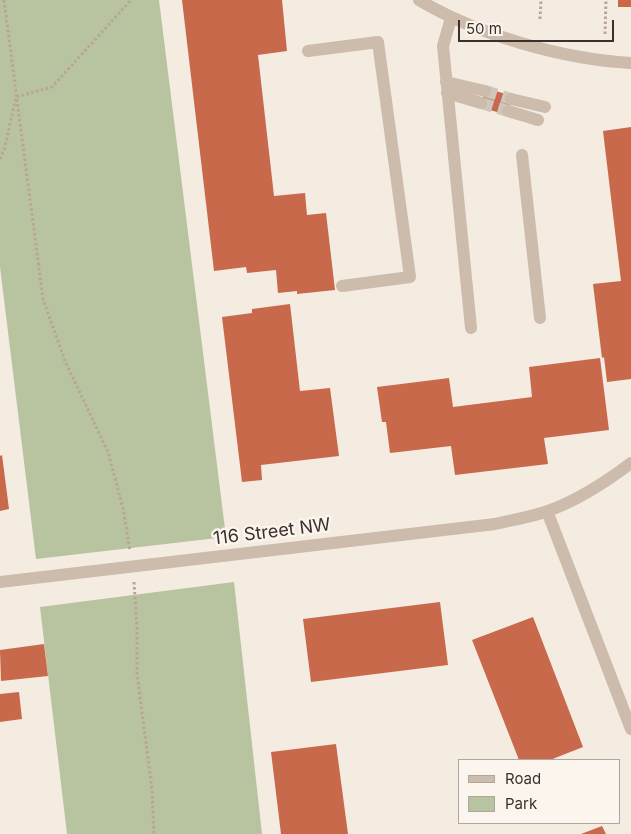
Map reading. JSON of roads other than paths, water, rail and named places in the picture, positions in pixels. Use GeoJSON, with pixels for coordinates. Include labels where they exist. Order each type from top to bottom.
{"type":"FeatureCollection","features":[{"type":"Feature","properties":{"kind":"street"},"geometry":{"type":"LineString","coordinates":[[419,0],[451,18],[532,46],[565,54],[631,63]]}},
{"type":"Feature","properties":{"kind":"street"},"geometry":{"type":"LineString","coordinates":[[451,18],[443,46],[471,328]]}},
{"type":"Feature","properties":{"kind":"street"},"geometry":{"type":"LineString","coordinates":[[308,51],[378,42],[410,277],[342,286]]}},
{"type":"Feature","properties":{"kind":"street"},"geometry":{"type":"LineString","coordinates":[[447,87],[483,97]]}},
{"type":"Feature","properties":{"kind":"street"},"geometry":{"type":"LineString","coordinates":[[538,120],[510,105],[545,107]]}},
{"type":"Feature","properties":{"kind":"street"},"geometry":{"type":"LineString","coordinates":[[522,154],[540,318]]}},
{"type":"Feature","properties":{"kind":"street","name":"116 Street NW"},"geometry":{"type":"LineString","coordinates":[[0,582],[481,526],[547,511],[593,489],[631,463]]}},
{"type":"Feature","properties":{"kind":"street"},"geometry":{"type":"LineString","coordinates":[[547,511],[631,729]]}},
{"type":"Feature","properties":{"kind":"tunnel"},"geometry":{"type":"LineString","coordinates":[[485,91],[511,99]]}},
{"type":"Feature","properties":{"kind":"tunnel"},"geometry":{"type":"LineString","coordinates":[[481,103],[508,111]]}}]}
